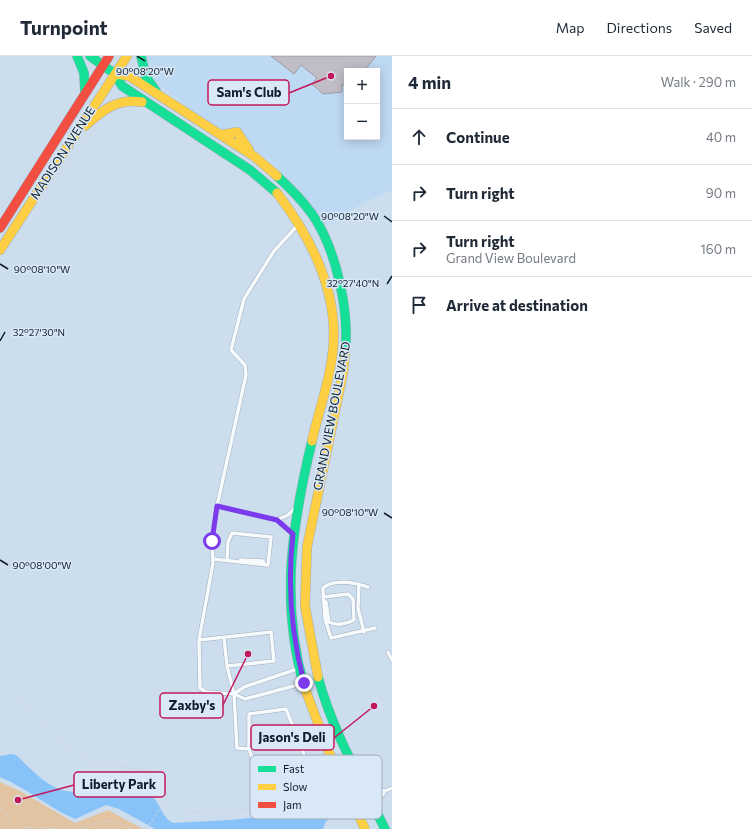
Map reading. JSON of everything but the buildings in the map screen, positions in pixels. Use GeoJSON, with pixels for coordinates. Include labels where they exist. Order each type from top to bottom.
{"type":"FeatureCollection","features":[{"type":"Feature","properties":{"kind":"main road"},"geometry":{"type":"LineString","coordinates":[[77,56],[84,73],[85,92]]}},
{"type":"Feature","properties":{"kind":"main road","name":"GRAND VIEW BOULEVARD"},"geometry":{"type":"LineString","coordinates":[[90,56],[114,74],[122,86],[248,169],[273,188],[300,223],[319,261],[330,299],[334,332],[330,370],[297,506],[290,560],[290,612],[295,649],[304,683],[312,710],[331,755]]}},
{"type":"Feature","properties":{"kind":"main road"},"geometry":{"type":"LineString","coordinates":[[0,228],[109,56]]}},
{"type":"Feature","properties":{"kind":"main road","name":"MADISON AVENUE"},"geometry":{"type":"LineString","coordinates":[[0,250],[127,56]]}},
{"type":"Feature","properties":{"kind":"main road"},"geometry":{"type":"LineString","coordinates":[[141,56],[146,76],[160,96]]}},
{"type":"Feature","properties":{"kind":"main road","name":"GRAND VIEW BOULEVARD"},"geometry":{"type":"LineString","coordinates":[[114,74],[129,76],[255,158],[286,184],[312,214],[330,249],[346,306],[347,340],[343,373],[307,547],[305,606],[314,663],[322,693],[350,755]]}},
{"type":"Feature","properties":{"kind":"main road"},"geometry":{"type":"LineString","coordinates":[[74,136],[101,112],[115,102],[124,100],[148,103]]}},
{"type":"Feature","properties":{"kind":"main road","name":"GRAND VIEW BOULEVARD"},"geometry":{"type":"LineString","coordinates":[[360,819],[365,829]]}},
{"type":"Feature","properties":{"kind":"main road","name":"GRAND VIEW BOULEVARD"},"geometry":{"type":"LineString","coordinates":[[380,819],[385,829]]}},
{"type":"Feature","properties":{"kind":"lane"},"geometry":{"type":"LineString","coordinates":[[300,223],[274,251],[244,299],[231,350],[245,365],[246,375],[217,506],[212,541],[213,559],[200,640],[200,688],[206,692],[234,694],[245,699],[304,683]]}},
{"type":"Feature","properties":{"kind":"lane"},"geometry":{"type":"LineString","coordinates":[[217,506],[277,520],[293,534]]}},
{"type":"Feature","properties":{"kind":"lane"},"geometry":{"type":"LineString","coordinates":[[277,520],[288,515],[297,506]]}},
{"type":"Feature","properties":{"kind":"lane"},"geometry":{"type":"LineString","coordinates":[[213,559],[227,561],[236,562],[268,565],[271,537],[232,533],[228,542],[227,561]]}},
{"type":"Feature","properties":{"kind":"lane"},"geometry":{"type":"LineString","coordinates":[[368,586],[351,583],[327,585],[324,588],[323,599],[324,619],[331,638],[364,632],[376,628]]}},
{"type":"Feature","properties":{"kind":"lane"},"geometry":{"type":"LineString","coordinates":[[359,584],[358,608],[364,632]]}},
{"type":"Feature","properties":{"kind":"lane"},"geometry":{"type":"LineString","coordinates":[[348,594],[353,599],[354,620],[349,623],[333,625],[329,622],[326,602],[323,599],[348,594]]}},
{"type":"Feature","properties":{"kind":"lane"},"geometry":{"type":"LineString","coordinates":[[200,640],[271,632],[274,661],[227,666]]}},
{"type":"Feature","properties":{"kind":"lane"},"geometry":{"type":"LineString","coordinates":[[224,638],[227,666],[234,694],[237,748],[249,749]]}},
{"type":"Feature","properties":{"kind":"lane"},"geometry":{"type":"LineString","coordinates":[[388,652],[392,660]]}},
{"type":"Feature","properties":{"kind":"lane"},"geometry":{"type":"LineString","coordinates":[[234,694],[244,687],[300,668]]}},
{"type":"Feature","properties":{"kind":"lane"},"geometry":{"type":"LineString","coordinates":[[251,755],[249,749],[249,714],[286,709],[304,755]]}},
{"type":"Feature","properties":{"kind":"lane"},"geometry":{"type":"LineString","coordinates":[[382,796],[392,788]]}},
{"type":"Feature","properties":{"kind":"path"},"geometry":{"type":"LineString","coordinates":[[59,176],[97,126]]}},
{"type":"Feature","properties":{"kind":"path"},"geometry":{"type":"LineString","coordinates":[[0,686],[41,718],[48,731],[94,765],[118,766],[145,771],[162,784],[168,797],[179,808],[192,812],[223,813],[250,808]]}},
{"type":"Feature","properties":{"kind":"path"},"geometry":{"type":"LineString","coordinates":[[146,829],[168,797]]}},
{"type":"Feature","properties":{"kind":"path"},"geometry":{"type":"LineString","coordinates":[[0,807],[7,814],[11,829]]}},
{"type":"Feature","properties":{"kind":"path"},"geometry":{"type":"LineString","coordinates":[[80,829],[108,820],[117,821],[133,829]]}},
{"type":"Feature","properties":{"kind":"path"},"geometry":{"type":"LineString","coordinates":[[19,829],[29,827],[64,829]]}},
{"type":"Feature","properties":{"kind":"shaded area"},"geometry":{"type":"Polygon","coordinates":[[[144,56],[392,56],[392,190],[365,202],[326,226],[274,164],[230,132],[225,133],[204,119],[158,84],[146,68],[144,56]]]}},
{"type":"Feature","properties":{"kind":"shaded area"},"geometry":{"type":"Polygon","coordinates":[[[0,782],[20,791],[75,823],[108,810],[143,829],[0,829],[0,782]]]}},
{"type":"Feature","properties":{"kind":"water"},"geometry":{"type":"Polygon","coordinates":[[[11,754],[16,755],[45,781],[52,786],[66,791],[86,792],[125,788],[145,792],[154,798],[168,820],[173,823],[250,818],[329,819],[323,829],[155,829],[119,809],[106,805],[75,819],[0,777],[0,756],[11,754]]]}},
{"type":"Feature","properties":{"kind":"traffic: fast"},"geometry":{"type":"LineString","coordinates":[[77,56],[84,73],[85,92]]}},
{"type":"Feature","properties":{"kind":"traffic: fast"},"geometry":{"type":"LineString","coordinates":[[90,56],[115,74],[122,86],[250,170],[277,193]]}},
{"type":"Feature","properties":{"kind":"traffic: fast"},"geometry":{"type":"LineString","coordinates":[[141,56],[146,77],[156,91]]}},
{"type":"Feature","properties":{"kind":"traffic: fast"},"geometry":{"type":"LineString","coordinates":[[277,176],[312,214],[321,228],[328,244],[343,300],[346,337],[345,354]]}},
{"type":"Feature","properties":{"kind":"traffic: fast"},"geometry":{"type":"LineString","coordinates":[[304,686],[292,624],[291,593],[294,533],[312,441]]}},
{"type":"Feature","properties":{"kind":"traffic: fast"},"geometry":{"type":"LineString","coordinates":[[318,677],[331,716],[348,755]]}},
{"type":"Feature","properties":{"kind":"traffic: fast"},"geometry":{"type":"LineString","coordinates":[[380,819],[385,829]]}},
{"type":"Feature","properties":{"kind":"traffic: slow"},"geometry":{"type":"LineString","coordinates":[[0,250],[127,56]]}},
{"type":"Feature","properties":{"kind":"traffic: slow"},"geometry":{"type":"LineString","coordinates":[[115,74],[129,76],[255,157],[277,176]]}},
{"type":"Feature","properties":{"kind":"traffic: slow"},"geometry":{"type":"LineString","coordinates":[[85,126],[111,106],[125,102],[142,102]]}},
{"type":"Feature","properties":{"kind":"traffic: slow"},"geometry":{"type":"LineString","coordinates":[[221,135],[237,132],[249,150]]}},
{"type":"Feature","properties":{"kind":"traffic: slow"},"geometry":{"type":"LineString","coordinates":[[277,193],[290,211],[313,250],[328,292],[332,314],[334,336],[332,358],[312,441]]}},
{"type":"Feature","properties":{"kind":"traffic: slow"},"geometry":{"type":"LineString","coordinates":[[318,677],[305,606],[307,547],[343,373],[345,354]]}},
{"type":"Feature","properties":{"kind":"traffic: slow"},"geometry":{"type":"LineString","coordinates":[[304,686],[330,755]]}},
{"type":"Feature","properties":{"kind":"traffic: slow"},"geometry":{"type":"LineString","coordinates":[[360,819],[365,829]]}},
{"type":"Feature","properties":{"kind":"traffic: jam"},"geometry":{"type":"LineString","coordinates":[[0,228],[109,56]]}},
{"type":"Feature","properties":{"kind":"place","name":"Sam's Club"},"geometry":{"type":"Point","coordinates":[331,76]}},
{"type":"Feature","properties":{"kind":"place","name":"Zaxby's"},"geometry":{"type":"Point","coordinates":[248,654]}},
{"type":"Feature","properties":{"kind":"place","name":"Jason's Deli"},"geometry":{"type":"Point","coordinates":[374,706]}},
{"type":"Feature","properties":{"kind":"place","name":"Liberty Park"},"geometry":{"type":"Point","coordinates":[18,800]}},
{"type":"Feature","properties":{"kind":"route"},"geometry":{"type":"LineString","coordinates":[[212,541],[217,506],[277,520],[293,534],[290,560],[290,612],[295,649],[304,683]]}}]}
